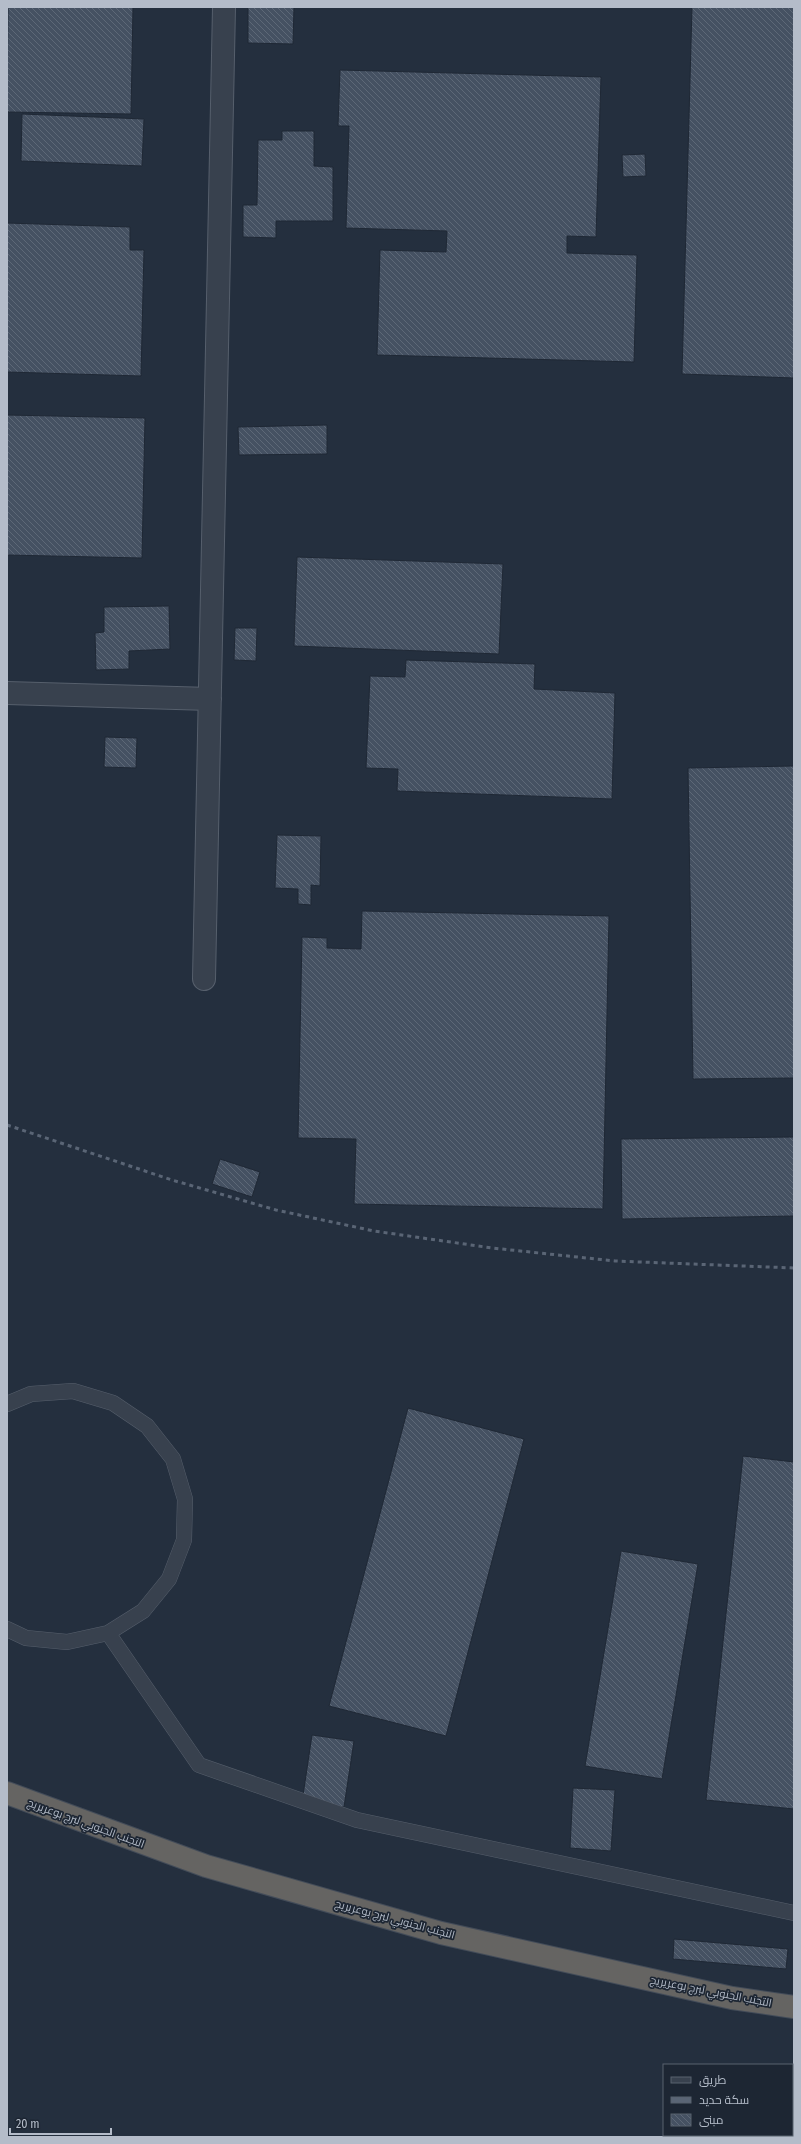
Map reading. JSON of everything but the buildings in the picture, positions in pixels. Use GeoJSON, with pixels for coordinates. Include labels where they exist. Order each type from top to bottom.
{"type":"FeatureCollection","features":[{"type":"Feature","properties":{"kind":"highway","name":"التجنب الجنوبي لبرج بوعريريج"},"geometry":{"type":"LineString","coordinates":[[7,1794],[206,1866],[441,1933],[732,1998],[794,2007]]}},
{"type":"Feature","properties":{"kind":"street"},"geometry":{"type":"LineString","coordinates":[[204,979],[224,7]]}},
{"type":"Feature","properties":{"kind":"street"},"geometry":{"type":"LineString","coordinates":[[7,693],[210,699]]}},
{"type":"Feature","properties":{"kind":"lane"},"geometry":{"type":"LineString","coordinates":[[7,1404],[31,1394],[73,1391],[113,1403],[147,1426],[172,1459],[185,1499],[184,1540],[169,1579],[143,1611],[108,1633],[67,1642],[26,1638],[7,1629]]}},
{"type":"Feature","properties":{"kind":"lane"},"geometry":{"type":"LineString","coordinates":[[108,1633],[199,1765],[357,1820],[794,1913]]}},
{"type":"Feature","properties":{"kind":"railway"},"geometry":{"type":"LineString","coordinates":[[7,1125],[172,1180],[276,1210],[374,1231],[492,1248],[615,1261],[794,1268]]}}]}
